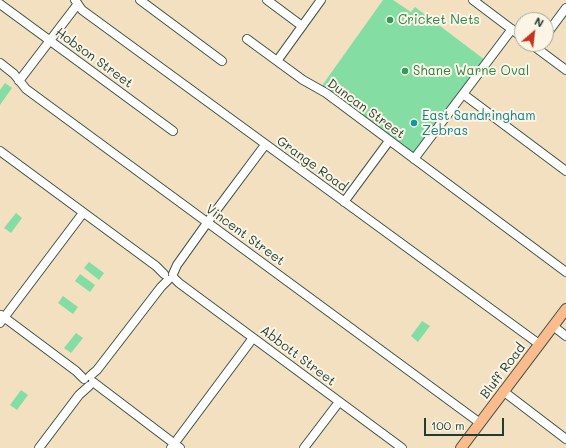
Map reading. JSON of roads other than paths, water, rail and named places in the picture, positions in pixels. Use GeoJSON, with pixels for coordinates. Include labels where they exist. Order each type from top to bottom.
{"type":"FeatureCollection","features":[{"type":"Feature","properties":{"kind":"main road","name":"Bluff Road"},"geometry":{"type":"LineString","coordinates":[[461,448],[566,309]]}},
{"type":"Feature","properties":{"kind":"street"},"geometry":{"type":"LineString","coordinates":[[140,0],[222,61]]}},
{"type":"Feature","properties":{"kind":"street"},"geometry":{"type":"LineString","coordinates":[[267,0],[302,26]]}},
{"type":"Feature","properties":{"kind":"street"},"geometry":{"type":"LineString","coordinates":[[277,61],[321,0]]}},
{"type":"Feature","properties":{"kind":"street"},"geometry":{"type":"LineString","coordinates":[[414,159],[512,29],[475,1]]}},
{"type":"Feature","properties":{"kind":"street"},"geometry":{"type":"LineString","coordinates":[[19,81],[76,2]]}},
{"type":"Feature","properties":{"kind":"street","name":"Grange Road"},"geometry":{"type":"LineString","coordinates":[[76,2],[82,10],[539,344]]}},
{"type":"Feature","properties":{"kind":"street","name":"Hobson Street"},"geometry":{"type":"LineString","coordinates":[[0,4],[173,131]]}},
{"type":"Feature","properties":{"kind":"street"},"geometry":{"type":"LineString","coordinates":[[554,24],[566,8]]}},
{"type":"Feature","properties":{"kind":"street","name":"Duncan Street"},"geometry":{"type":"LineString","coordinates":[[247,39],[303,80],[326,93],[566,272]]}},
{"type":"Feature","properties":{"kind":"street"},"geometry":{"type":"LineString","coordinates":[[544,52],[566,70]]}},
{"type":"Feature","properties":{"kind":"street","name":"Vincent Street"},"geometry":{"type":"LineString","coordinates":[[0,63],[26,89],[480,422]]}},
{"type":"Feature","properties":{"kind":"street"},"geometry":{"type":"LineString","coordinates":[[463,94],[566,171]]}},
{"type":"Feature","properties":{"kind":"street"},"geometry":{"type":"LineString","coordinates":[[344,202],[389,140]]}},
{"type":"Feature","properties":{"kind":"street"},"geometry":{"type":"LineString","coordinates":[[39,448],[169,276],[265,145]]}},
{"type":"Feature","properties":{"kind":"street","name":"Abbott Street"},"geometry":{"type":"LineString","coordinates":[[1,154],[156,266],[402,448]]}},
{"type":"Feature","properties":{"kind":"street"},"geometry":{"type":"LineString","coordinates":[[83,213],[1,319],[76,371],[175,446],[253,338]]}},
{"type":"Feature","properties":{"kind":"street"},"geometry":{"type":"LineString","coordinates":[[553,326],[566,336]]}},
{"type":"Feature","properties":{"kind":"street"},"geometry":{"type":"LineString","coordinates":[[503,391],[566,439]]}},
{"type":"Feature","properties":{"kind":"street"},"geometry":{"type":"LineString","coordinates":[[304,448],[339,402]]}},
{"type":"Feature","properties":{"kind":"place","name":"Cricket Nets"},"geometry":{"type":"Point","coordinates":[390,20]}},
{"type":"Feature","properties":{"kind":"place","name":"Shane Warne Oval"},"geometry":{"type":"Point","coordinates":[405,71]}},
{"type":"Feature","properties":{"kind":"place","name":"East Sandringham Zebras"},"geometry":{"type":"Point","coordinates":[414,123]}}]}
